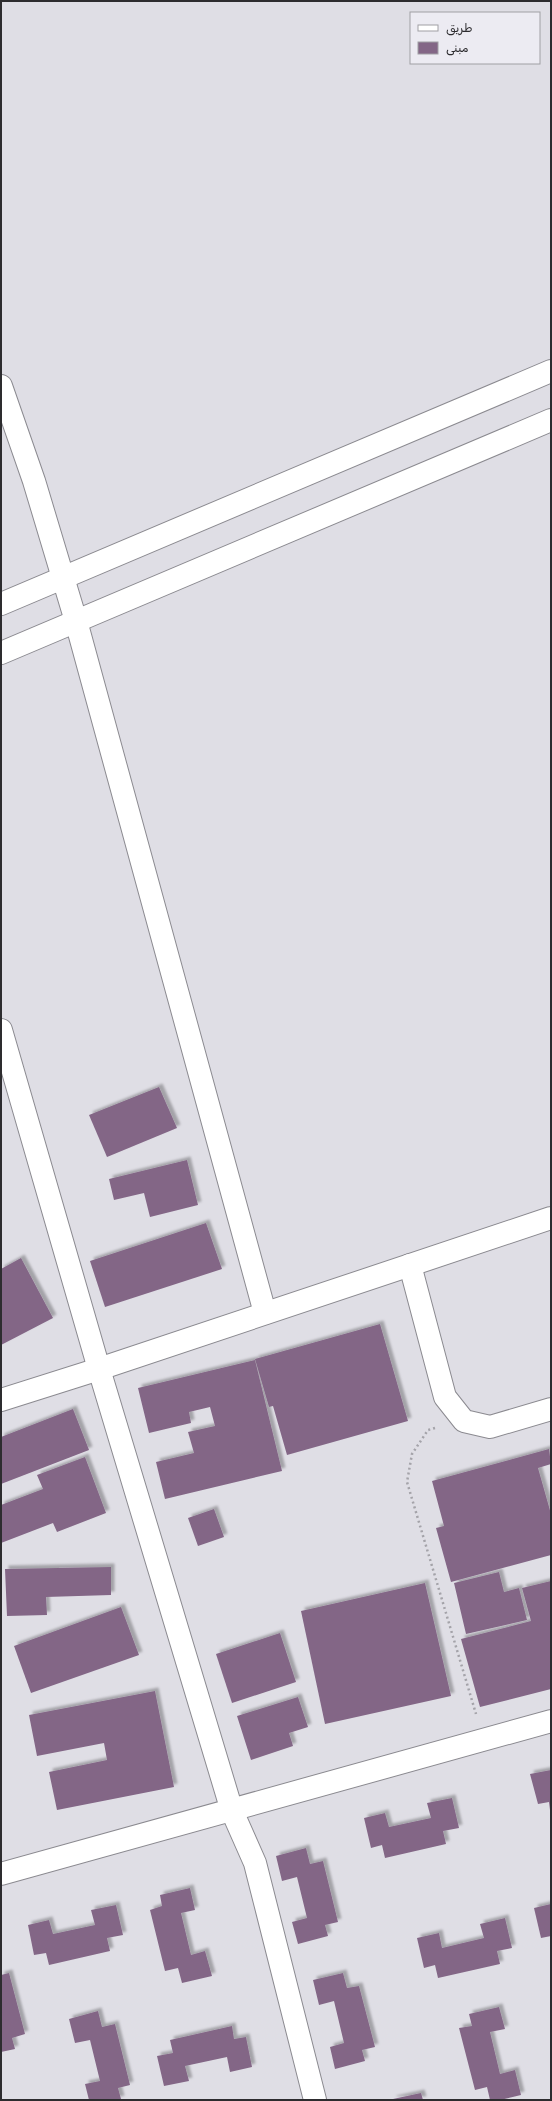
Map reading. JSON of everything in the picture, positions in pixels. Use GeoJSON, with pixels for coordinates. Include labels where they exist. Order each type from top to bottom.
{"type":"FeatureCollection","features":[{"type":"Feature","properties":{"kind":"street"},"geometry":{"type":"LineString","coordinates":[[1,604],[551,371]]}},
{"type":"Feature","properties":{"kind":"street"},"geometry":{"type":"LineString","coordinates":[[1,386],[34,481],[76,621],[265,1313]]}},
{"type":"Feature","properties":{"kind":"street"},"geometry":{"type":"LineString","coordinates":[[1,653],[551,420]]}},
{"type":"Feature","properties":{"kind":"street"},"geometry":{"type":"LineString","coordinates":[[1,1030],[100,1369],[232,1810],[255,1863],[315,2100]]}},
{"type":"Feature","properties":{"kind":"street"},"geometry":{"type":"LineString","coordinates":[[1,1400],[100,1369],[551,1218]]}},
{"type":"Feature","properties":{"kind":"street"},"geometry":{"type":"LineString","coordinates":[[410,1265],[446,1397],[464,1421],[490,1427],[551,1409]]}},
{"type":"Feature","properties":{"kind":"street"},"geometry":{"type":"LineString","coordinates":[[1,1874],[551,1721]]}},
{"type":"Feature","properties":{"kind":"path"},"geometry":{"type":"LineString","coordinates":[[464,1421],[428,1430],[412,1454],[407,1482],[484,1740]]}},
{"type":"Feature","properties":{"kind":"building"},"geometry":{"type":"Polygon","coordinates":[[[159,1087],[177,1128],[107,1157],[89,1115],[159,1087]]]}},
{"type":"Feature","properties":{"kind":"building"},"geometry":{"type":"Polygon","coordinates":[[[187,1160],[198,1205],[150,1217],[144,1193],[114,1200],[109,1179],[187,1160]]]}},
{"type":"Feature","properties":{"kind":"building"},"geometry":{"type":"Polygon","coordinates":[[[206,1223],[222,1269],[105,1307],[90,1261],[206,1223]]]}},
{"type":"Feature","properties":{"kind":"building"},"geometry":{"type":"Polygon","coordinates":[[[21,1258],[53,1318],[1,1345],[1,1269],[21,1258]]]}},
{"type":"Feature","properties":{"kind":"building"},"geometry":{"type":"Polygon","coordinates":[[[380,1324],[408,1421],[287,1455],[273,1406],[269,1407],[255,1359],[380,1324]]]}},
{"type":"Feature","properties":{"kind":"building"},"geometry":{"type":"Polygon","coordinates":[[[255,1360],[282,1471],[165,1499],[156,1462],[194,1453],[188,1432],[215,1426],[210,1407],[189,1412],[191,1423],[149,1433],[138,1388],[255,1360]]]}},
{"type":"Feature","properties":{"kind":"building"},"geometry":{"type":"Polygon","coordinates":[[[73,1409],[89,1450],[1,1484],[1,1437],[73,1409]]]}},
{"type":"Feature","properties":{"kind":"building"},"geometry":{"type":"Polygon","coordinates":[[[549,1449],[551,1464],[538,1468],[551,1514],[551,1555],[451,1582],[436,1528],[444,1526],[432,1481],[549,1449]]]}},
{"type":"Feature","properties":{"kind":"building"},"geometry":{"type":"Polygon","coordinates":[[[85,1457],[106,1513],[57,1532],[53,1523],[1,1543],[1,1505],[43,1489],[37,1475],[85,1457]]]}},
{"type":"Feature","properties":{"kind":"building"},"geometry":{"type":"Polygon","coordinates":[[[214,1509],[224,1537],[198,1546],[188,1518],[214,1509]]]}},
{"type":"Feature","properties":{"kind":"building"},"geometry":{"type":"Polygon","coordinates":[[[111,1567],[111,1595],[46,1597],[47,1615],[7,1616],[5,1569],[111,1567]]]}},
{"type":"Feature","properties":{"kind":"building"},"geometry":{"type":"Polygon","coordinates":[[[499,1572],[504,1592],[519,1588],[527,1620],[466,1634],[454,1583],[499,1572]]]}},
{"type":"Feature","properties":{"kind":"building"},"geometry":{"type":"Polygon","coordinates":[[[551,1581],[551,1689],[480,1707],[461,1639],[531,1621],[522,1588],[551,1581]]]}},
{"type":"Feature","properties":{"kind":"building"},"geometry":{"type":"Polygon","coordinates":[[[425,1583],[451,1696],[325,1724],[301,1611],[425,1583]]]}},
{"type":"Feature","properties":{"kind":"building"},"geometry":{"type":"Polygon","coordinates":[[[121,1607],[139,1655],[31,1693],[14,1646],[121,1607]]]}},
{"type":"Feature","properties":{"kind":"building"},"geometry":{"type":"Polygon","coordinates":[[[280,1633],[296,1682],[232,1703],[216,1654],[280,1633]]]}},
{"type":"Feature","properties":{"kind":"building"},"geometry":{"type":"Polygon","coordinates":[[[155,1691],[174,1787],[57,1810],[49,1772],[107,1760],[104,1743],[37,1756],[29,1715],[155,1691]]]}},
{"type":"Feature","properties":{"kind":"building"},"geometry":{"type":"Polygon","coordinates":[[[298,1697],[308,1727],[289,1733],[293,1746],[251,1760],[237,1716],[298,1697]]]}},
{"type":"Feature","properties":{"kind":"building"},"geometry":{"type":"Polygon","coordinates":[[[551,1770],[550,1810],[549,1802],[538,1804],[530,1774],[551,1770]]]}},
{"type":"Feature","properties":{"kind":"building"},"geometry":{"type":"Polygon","coordinates":[[[452,1798],[459,1828],[443,1831],[446,1844],[385,1858],[382,1845],[371,1848],[364,1818],[385,1813],[389,1827],[431,1818],[427,1803],[452,1798]]]}},
{"type":"Feature","properties":{"kind":"building"},"geometry":{"type":"Polygon","coordinates":[[[306,1848],[310,1864],[323,1861],[338,1922],[325,1925],[328,1936],[298,1944],[292,1922],[307,1918],[297,1877],[282,1881],[276,1856],[306,1848]]]}},
{"type":"Feature","properties":{"kind":"building"},"geometry":{"type":"Polygon","coordinates":[[[190,1888],[195,1910],[181,1913],[191,1955],[205,1951],[212,1976],[182,1983],[178,1968],[165,1971],[150,1910],[162,1906],[160,1895],[190,1888]]]}},
{"type":"Feature","properties":{"kind":"building"},"geometry":{"type":"Polygon","coordinates":[[[551,1904],[551,1936],[541,1938],[534,1908],[551,1904]]]}},
{"type":"Feature","properties":{"kind":"building"},"geometry":{"type":"Polygon","coordinates":[[[116,1905],[123,1935],[107,1938],[110,1951],[49,1965],[46,1953],[34,1955],[28,1925],[49,1920],[53,1934],[95,1925],[91,1910],[116,1905]]]}},
{"type":"Feature","properties":{"kind":"building"},"geometry":{"type":"Polygon","coordinates":[[[505,1918],[512,1948],[497,1951],[500,1964],[438,1978],[435,1965],[424,1968],[417,1938],[439,1933],[442,1948],[484,1938],[480,1924],[505,1918]]]}},
{"type":"Feature","properties":{"kind":"building"},"geometry":{"type":"Polygon","coordinates":[[[9,1973],[25,2034],[12,2038],[15,2049],[1,2052],[1,1975],[9,1973]]]}},
{"type":"Feature","properties":{"kind":"building"},"geometry":{"type":"Polygon","coordinates":[[[343,1973],[347,1988],[359,1986],[375,2047],[362,2050],[365,2061],[335,2069],[330,2047],[344,2043],[334,2001],[319,2005],[313,1980],[343,1973]]]}},
{"type":"Feature","properties":{"kind":"building"},"geometry":{"type":"Polygon","coordinates":[[[499,2007],[505,2029],[490,2032],[500,2074],[515,2070],[521,2095],[500,2100],[490,2100],[487,2087],[475,2090],[459,2028],[472,2026],[469,2014],[499,2007]]]}},
{"type":"Feature","properties":{"kind":"building"},"geometry":{"type":"Polygon","coordinates":[[[98,2011],[102,2027],[115,2024],[130,2085],[118,2088],[121,2099],[117,2100],[89,2100],[85,2084],[100,2081],[90,2040],[75,2043],[69,2019],[98,2011]]]}},
{"type":"Feature","properties":{"kind":"building"},"geometry":{"type":"Polygon","coordinates":[[[232,2026],[234,2039],[246,2037],[252,2067],[230,2072],[227,2057],[185,2066],[189,2081],[164,2086],[157,2056],[173,2053],[170,2040],[232,2026]]]}},
{"type":"Feature","properties":{"kind":"building"},"geometry":{"type":"Polygon","coordinates":[[[421,2093],[423,2100],[393,2100],[393,2099],[421,2093]]]}}]}
